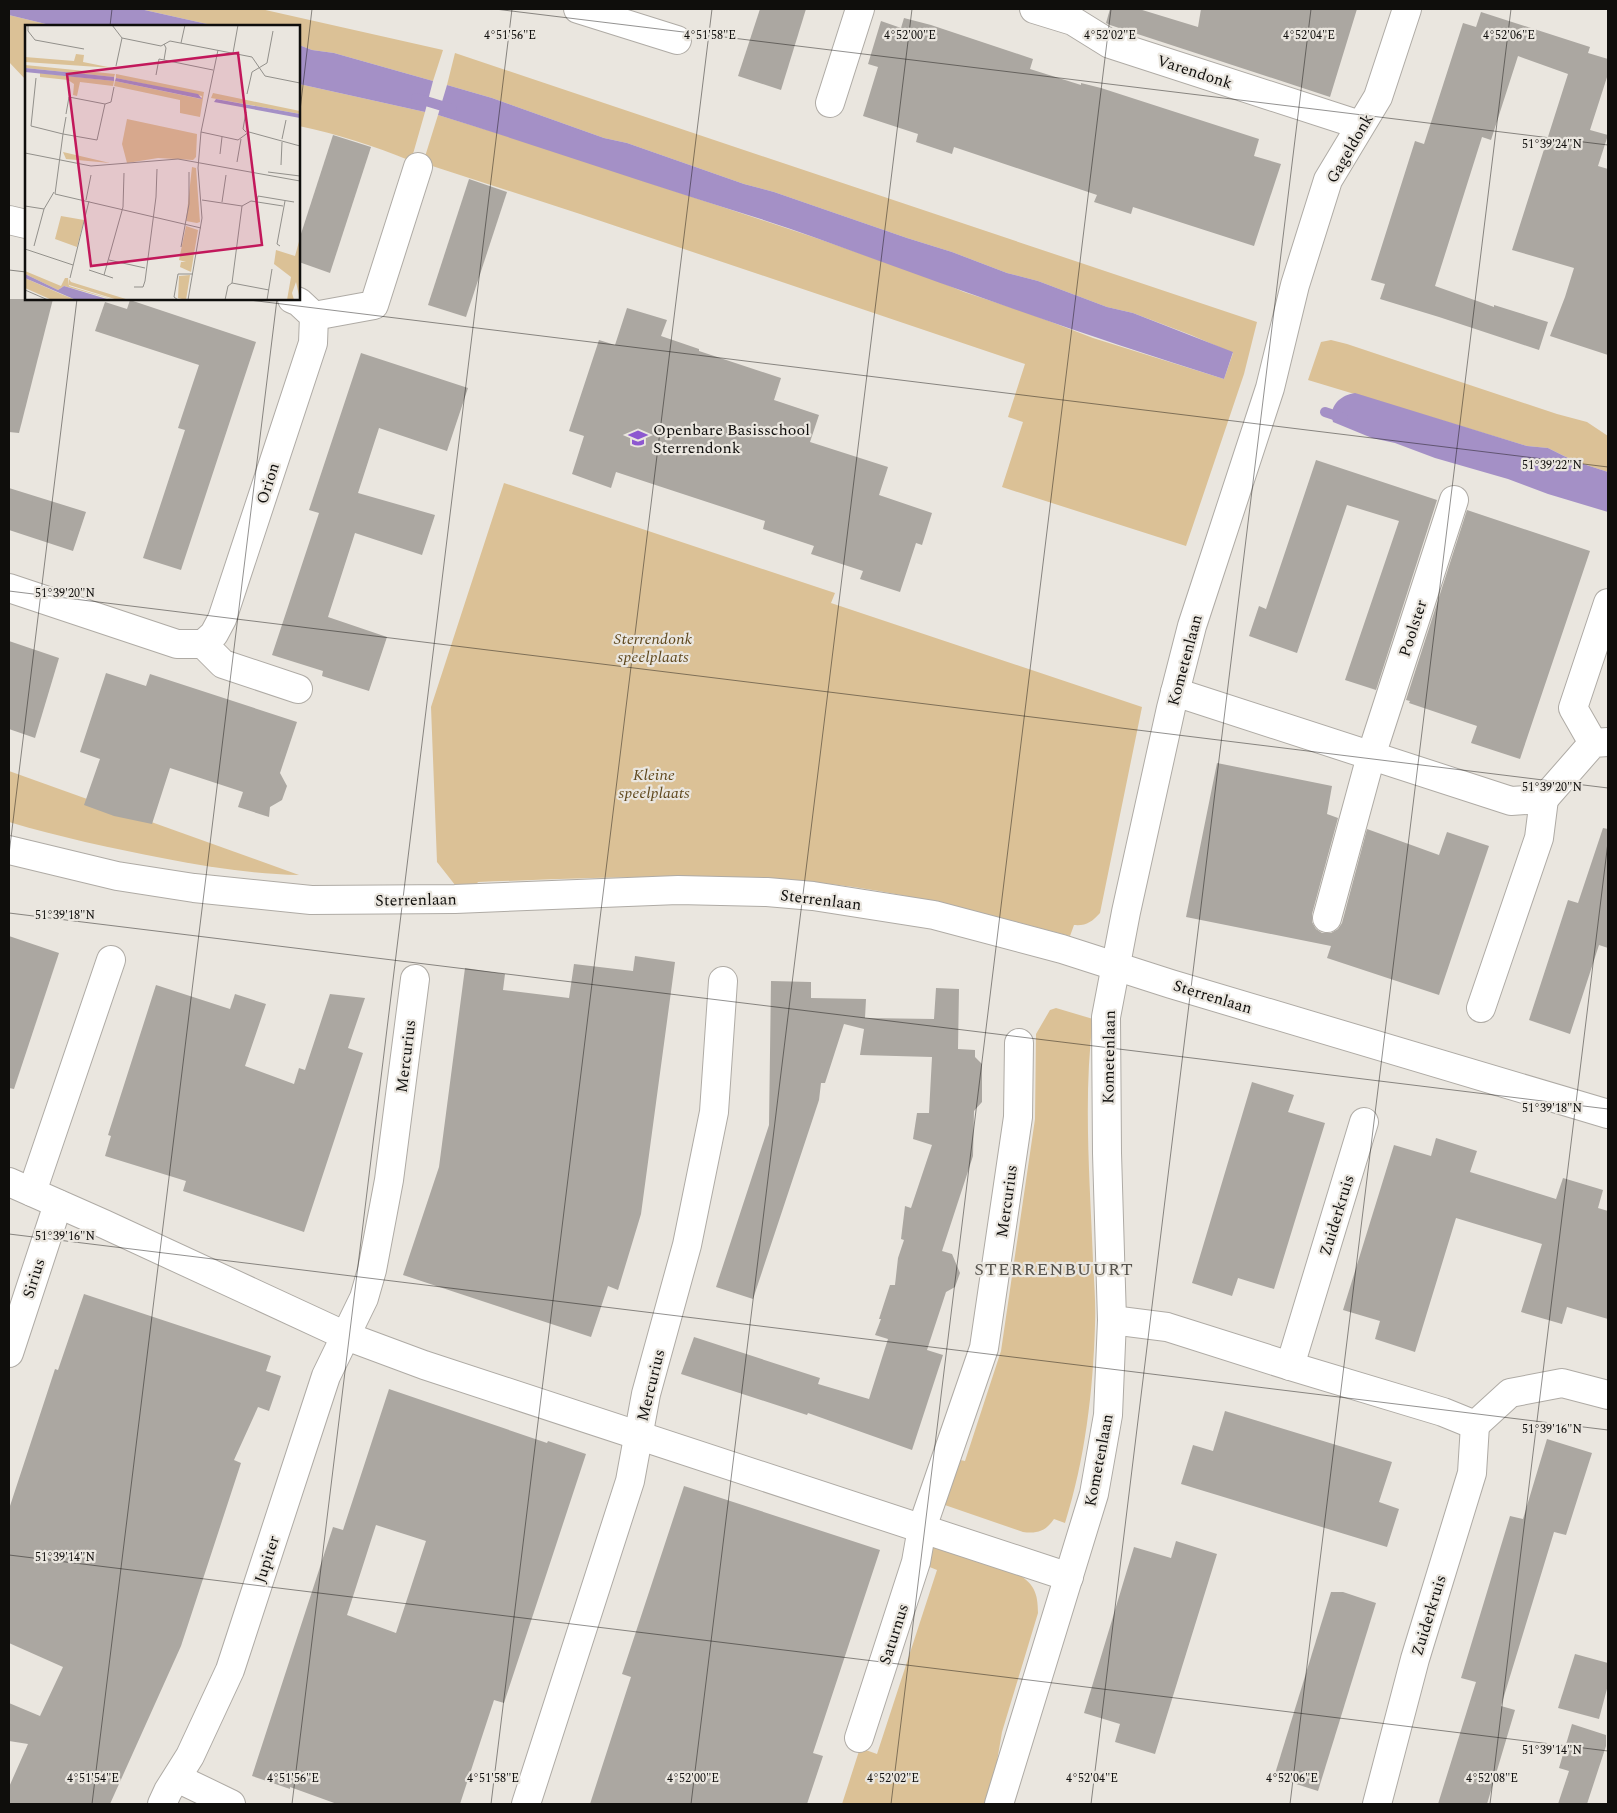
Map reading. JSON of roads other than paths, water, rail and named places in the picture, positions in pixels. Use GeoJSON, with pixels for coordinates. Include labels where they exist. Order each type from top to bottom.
{"type":"FeatureCollection","features":[{"type":"Feature","properties":{"kind":"street"},"geometry":{"type":"LineString","coordinates":[[578,9],[677,40]]}},
{"type":"Feature","properties":{"kind":"street"},"geometry":{"type":"LineString","coordinates":[[830,104],[860,9]]}},
{"type":"Feature","properties":{"kind":"street","name":"Varendonk"},"geometry":{"type":"LineString","coordinates":[[1034,9],[1073,21],[1110,44],[1360,125]]}},
{"type":"Feature","properties":{"kind":"street","name":"Gageldonk"},"geometry":{"type":"LineString","coordinates":[[1287,317],[1328,180],[1378,97],[1407,9]]}},
{"type":"Feature","properties":{"kind":"street"},"geometry":{"type":"LineString","coordinates":[[294,300],[314,316],[374,305],[418,167]]}},
{"type":"Feature","properties":{"kind":"street"},"geometry":{"type":"LineString","coordinates":[[9,220],[25,224]]}},
{"type":"Feature","properties":{"kind":"street","name":"Orion"},"geometry":{"type":"LineString","coordinates":[[203,644],[214,634],[222,618],[313,343],[314,316]]}},
{"type":"Feature","properties":{"kind":"street","name":"Kometenlaan"},"geometry":{"type":"LineString","coordinates":[[999,1804],[1094,1494],[1108,1415],[1112,1320],[1107,1153],[1106,1017],[1126,912],[1175,692],[1192,626],[1270,388],[1287,317]]}},
{"type":"Feature","properties":{"kind":"street","name":"Poolster"},"geometry":{"type":"LineString","coordinates":[[1327,918],[1371,756],[1454,500]]}},
{"type":"Feature","properties":{"kind":"street"},"geometry":{"type":"LineString","coordinates":[[9,588],[178,644],[203,644],[223,664],[298,689]]}},
{"type":"Feature","properties":{"kind":"street"},"geometry":{"type":"LineString","coordinates":[[1481,1008],[1540,838],[1544,799],[1601,743],[1573,708],[1608,603]]}},
{"type":"Feature","properties":{"kind":"street"},"geometry":{"type":"LineString","coordinates":[[1175,692],[1511,801],[1544,799]]}},
{"type":"Feature","properties":{"kind":"street","name":"Sterrenlaan"},"geometry":{"type":"LineString","coordinates":[[9,850],[117,876],[194,888],[311,900],[455,899],[678,890],[767,892],[804,895],[934,915],[1062,949],[1608,1114]]}},
{"type":"Feature","properties":{"kind":"street","name":"Mercurius"},"geometry":{"type":"LineString","coordinates":[[111,960],[21,1187],[346,1336],[424,1365],[1069,1577]]}},
{"type":"Feature","properties":{"kind":"street","name":"Mercurius"},"geometry":{"type":"LineString","coordinates":[[346,1336],[364,1298],[374,1261],[389,1180],[415,979]]}},
{"type":"Feature","properties":{"kind":"street","name":"Mercurius"},"geometry":{"type":"LineString","coordinates":[[638,1435],[646,1394],[687,1244],[714,1112],[723,981]]}},
{"type":"Feature","properties":{"kind":"street","name":"Mercurius"},"geometry":{"type":"LineString","coordinates":[[922,1528],[984,1348],[1018,1117],[1020,1043]]}},
{"type":"Feature","properties":{"kind":"street","name":"Zuiderkruis"},"geometry":{"type":"LineString","coordinates":[[1290,1366],[1364,1122]]}},
{"type":"Feature","properties":{"kind":"street","name":"Sirius"},"geometry":{"type":"LineString","coordinates":[[9,1353],[58,1204]]}},
{"type":"Feature","properties":{"kind":"street"},"geometry":{"type":"LineString","coordinates":[[1112,1320],[1167,1327],[1443,1412],[1475,1425],[1510,1393],[1562,1382],[1608,1395]]}},
{"type":"Feature","properties":{"kind":"street","name":"Jupiter"},"geometry":{"type":"LineString","coordinates":[[162,1804],[190,1756],[230,1670],[326,1376],[346,1336]]}},
{"type":"Feature","properties":{"kind":"street","name":"Zuiderkruis"},"geometry":{"type":"LineString","coordinates":[[1377,1804],[1415,1659],[1472,1473],[1475,1425]]}},
{"type":"Feature","properties":{"kind":"street"},"geometry":{"type":"LineString","coordinates":[[526,1804],[630,1482],[638,1435]]}},
{"type":"Feature","properties":{"kind":"street","name":"Saturnus"},"geometry":{"type":"LineString","coordinates":[[859,1738],[916,1562],[922,1528]]}},
{"type":"Feature","properties":{"kind":"street"},"geometry":{"type":"LineString","coordinates":[[177,1778],[231,1804]]}},
{"type":"Feature","properties":{"kind":"waterway"},"geometry":{"type":"LineString","coordinates":[[416,98],[452,109]]}},
{"type":"Feature","properties":{"kind":"waterway"},"geometry":{"type":"LineString","coordinates":[[1325,412],[1343,418]]}},
{"type":"Feature","properties":{"kind":"place","name":"Openbare Basisschool Sterrendonk"},"geometry":{"type":"Point","coordinates":[638,438]}},
{"type":"Feature","properties":{"kind":"district","name":"STERRENBUURT"},"geometry":{"type":"Point","coordinates":[1054,1269]}},
{"type":"Feature","properties":{"kind":"park label","name":"Sterrendonk speelplaats"},"geometry":{"type":"Point","coordinates":[653,647]}},
{"type":"Feature","properties":{"kind":"park label","name":"Kleine speelplaats"},"geometry":{"type":"Point","coordinates":[654,783]}}]}
